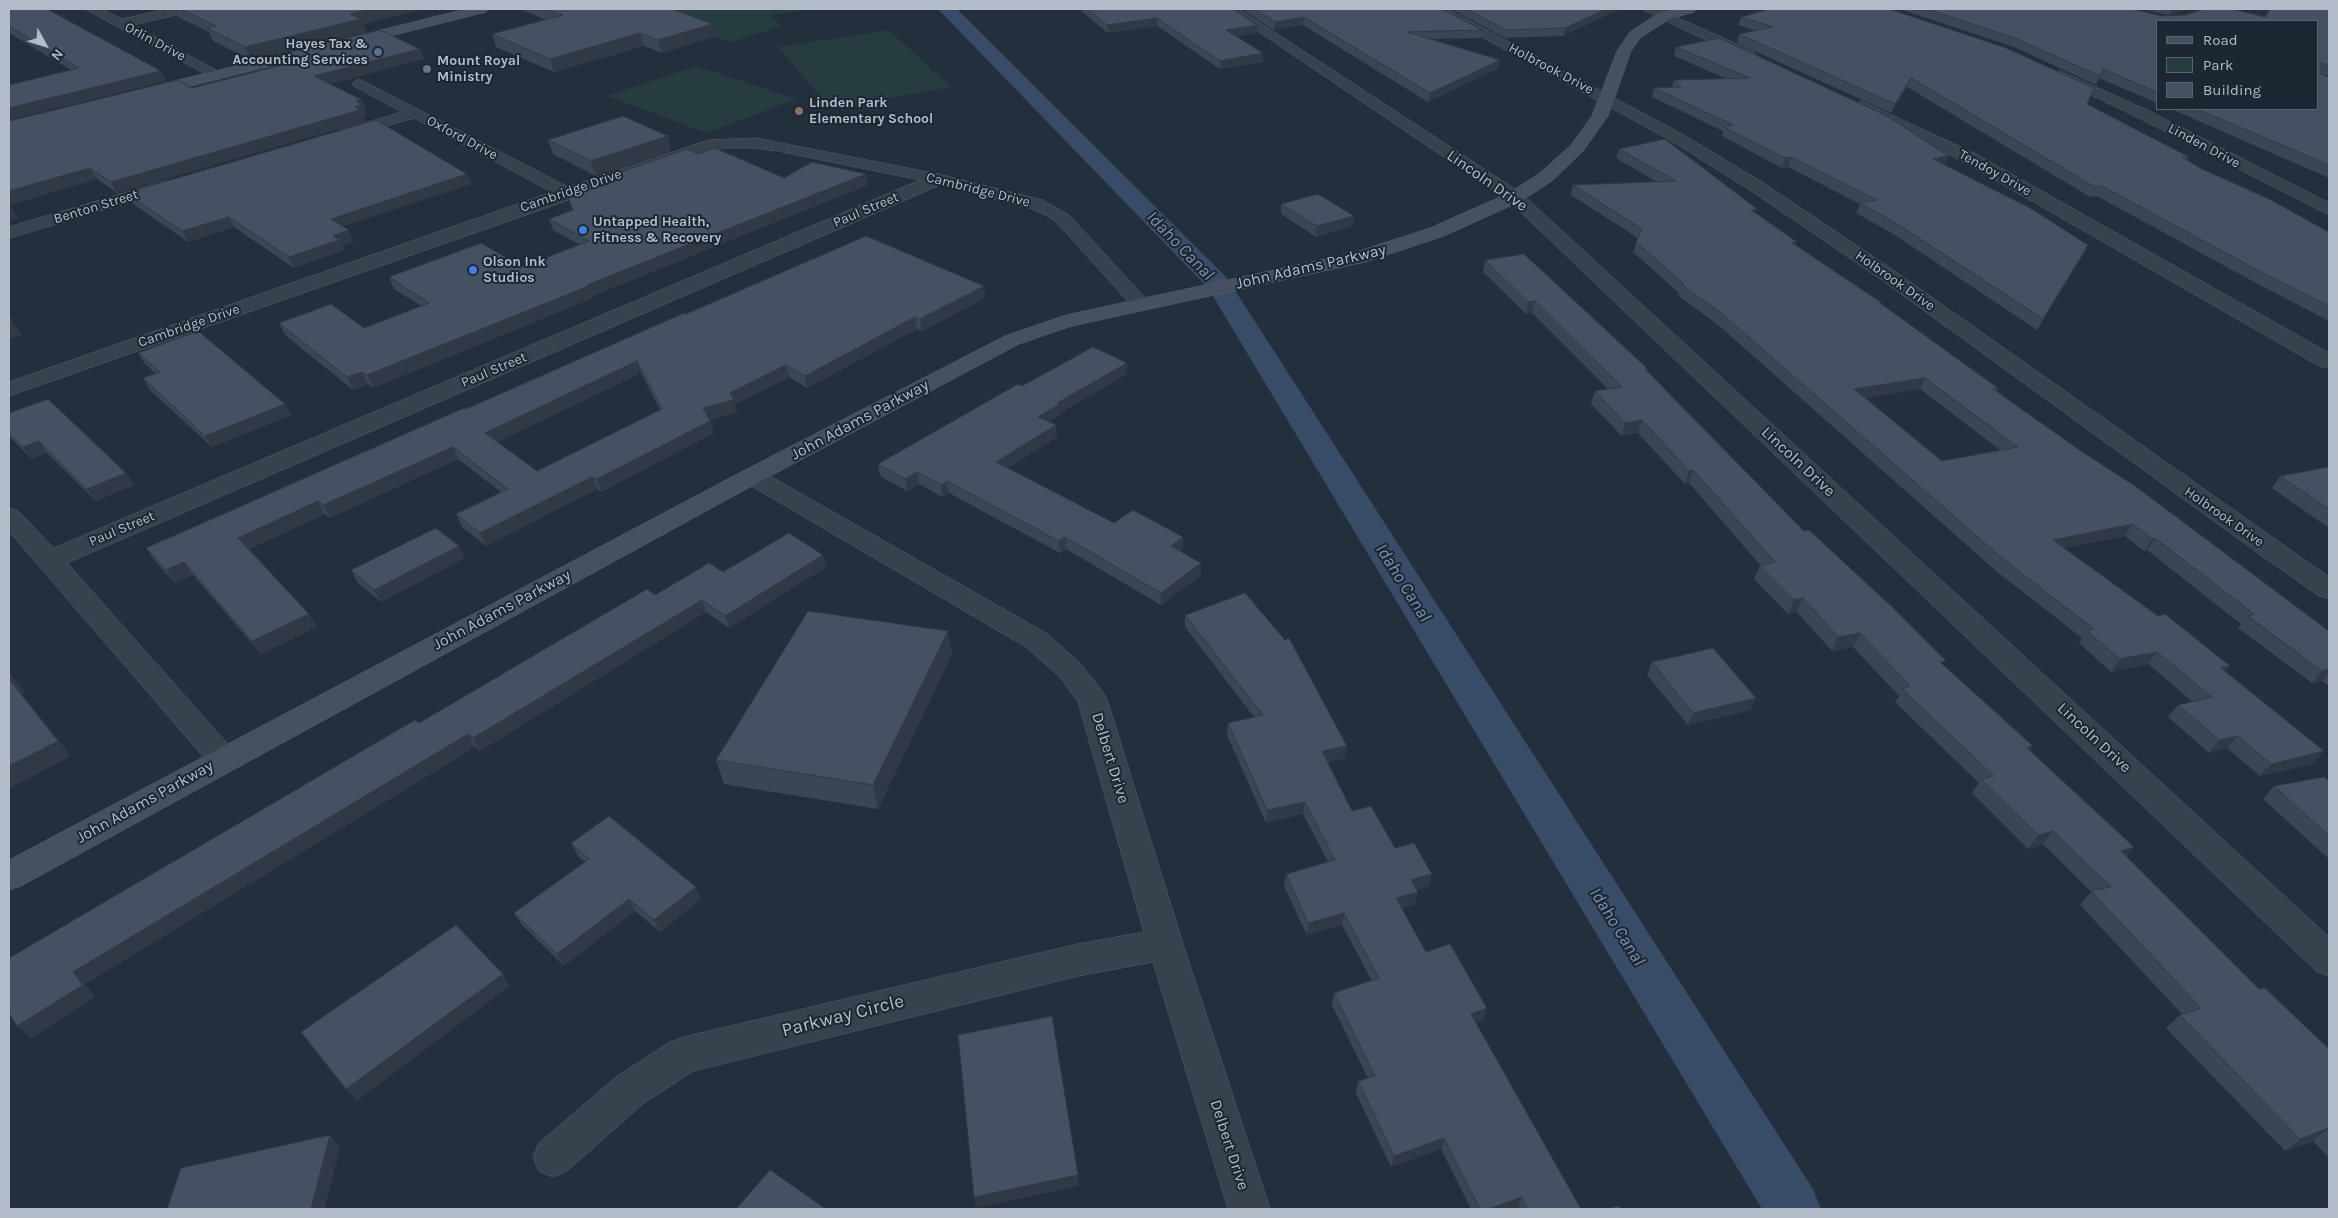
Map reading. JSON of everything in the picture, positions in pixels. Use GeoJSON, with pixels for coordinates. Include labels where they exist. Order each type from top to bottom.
{"type":"FeatureCollection","features":[{"type":"Feature","properties":{"kind":"street","name":"Orlin Drive"},"geometry":{"type":"LineString","coordinates":[[92,9],[218,75]]}},
{"type":"Feature","properties":{"kind":"street"},"geometry":{"type":"LineString","coordinates":[[120,24],[184,9]]}},
{"type":"Feature","properties":{"kind":"street"},"geometry":{"type":"LineString","coordinates":[[134,96],[218,75],[311,57],[481,9]]}},
{"type":"Feature","properties":{"kind":"street","name":"Lincoln Drive"},"geometry":{"type":"LineString","coordinates":[[1231,9],[1515,197],[2329,960]]}},
{"type":"Feature","properties":{"kind":"street","name":"Holbrook Drive"},"geometry":{"type":"LineString","coordinates":[[1438,9],[1676,137],[1759,188],[1889,276],[2256,540],[2329,590]]}},
{"type":"Feature","properties":{"kind":"street"},"geometry":{"type":"LineString","coordinates":[[1648,9],[1762,60]]}},
{"type":"Feature","properties":{"kind":"street","name":"John Adams Parkway"},"geometry":{"type":"LineString","coordinates":[[9,876],[752,476],[1012,340],[1066,321],[1358,258],[1437,232],[1515,197],[1546,177],[1577,148],[1600,116],[1605,98],[1624,51],[1635,35],[1664,16],[1690,9]]}},
{"type":"Feature","properties":{"kind":"street","name":"Linden Drive"},"geometry":{"type":"LineString","coordinates":[[2042,68],[2141,113],[2329,210]]}},
{"type":"Feature","properties":{"kind":"street","name":"Oxford Drive"},"geometry":{"type":"LineString","coordinates":[[359,83],[567,192]]}},
{"type":"Feature","properties":{"kind":"street","name":"Tendoy Drive"},"geometry":{"type":"LineString","coordinates":[[1849,100],[1970,158],[2329,362]]}},
{"type":"Feature","properties":{"kind":"street"},"geometry":{"type":"LineString","coordinates":[[327,138],[414,113]]}},
{"type":"Feature","properties":{"kind":"street","name":"Cambridge Drive"},"geometry":{"type":"LineString","coordinates":[[9,389],[567,192],[715,143],[734,142],[778,146],[938,180],[1036,204],[1052,211],[1088,244],[1141,304]]}},
{"type":"Feature","properties":{"kind":"street","name":"Paul Street"},"geometry":{"type":"LineString","coordinates":[[50,560],[938,180]]}},
{"type":"Feature","properties":{"kind":"street","name":"Benton Street"},"geometry":{"type":"LineString","coordinates":[[9,233],[177,183]]}},
{"type":"Feature","properties":{"kind":"street","name":"Delbert Drive"},"geometry":{"type":"LineString","coordinates":[[752,476],[1036,640],[1070,670],[1092,699],[1165,944],[1249,1209]]}},
{"type":"Feature","properties":{"kind":"street"},"geometry":{"type":"LineString","coordinates":[[9,516],[50,560],[224,759]]}},
{"type":"Feature","properties":{"kind":"street","name":"Parkway Circle"},"geometry":{"type":"LineString","coordinates":[[553,1157],[630,1090],[684,1055],[1078,960],[1165,944]]}},
{"type":"Feature","properties":{"kind":"green space"},"geometry":{"type":"Polygon","coordinates":[[[661,9],[810,9],[771,15],[781,26],[731,42],[649,12],[661,9]]]}},
{"type":"Feature","properties":{"kind":"green space"},"geometry":{"type":"Polygon","coordinates":[[[889,30],[951,87],[831,109],[778,47],[889,30]]]}},
{"type":"Feature","properties":{"kind":"green space"},"geometry":{"type":"Polygon","coordinates":[[[696,66],[796,99],[707,133],[607,96],[696,66]]]}},
{"type":"Feature","properties":{"kind":"building"},"geometry":{"type":"Polygon","coordinates":[[[9,9],[47,9],[161,71],[9,108],[9,85],[79,68],[9,26],[9,9]]]}},
{"type":"Feature","properties":{"kind":"building"},"geometry":{"type":"Polygon","coordinates":[[[181,9],[370,9],[350,14],[361,19],[245,47],[207,28],[216,26],[181,9]]]}},
{"type":"Feature","properties":{"kind":"building"},"geometry":{"type":"Polygon","coordinates":[[[547,9],[672,9],[713,24],[658,40],[640,33],[550,59],[492,34],[563,15],[547,9]]]}},
{"type":"Feature","properties":{"kind":"building"},"geometry":{"type":"Polygon","coordinates":[[[1088,9],[1233,9],[1257,25],[1226,30],[1263,53],[1220,61],[1157,18],[1107,25],[1088,9]]]}},
{"type":"Feature","properties":{"kind":"building"},"geometry":{"type":"Polygon","coordinates":[[[1255,9],[1442,9],[1482,30],[1407,32],[1500,60],[1430,93],[1304,17],[1275,22],[1255,9]]]}},
{"type":"Feature","properties":{"kind":"building"},"geometry":{"type":"Polygon","coordinates":[[[1467,9],[1606,9],[1565,28],[1506,30],[1467,9]]]}},
{"type":"Feature","properties":{"kind":"building"},"geometry":{"type":"Polygon","coordinates":[[[1769,9],[1889,9],[2006,48],[2094,88],[2087,104],[2189,157],[2182,157],[2200,168],[2271,200],[2329,232],[2329,306],[2261,272],[2102,186],[2095,187],[1911,78],[1895,104],[1739,34],[1773,27],[1741,17],[1769,9]]]}},
{"type":"Feature","properties":{"kind":"building"},"geometry":{"type":"Polygon","coordinates":[[[1927,9],[2132,9],[2161,16],[2186,15],[2204,9],[2232,9],[2265,17],[2270,9],[2329,9],[2329,65],[2321,63],[2321,74],[2329,77],[2329,165],[2199,110],[2318,110],[2318,20],[2156,20],[2156,92],[2103,69],[2100,76],[2017,39],[1927,9]]]}},
{"type":"Feature","properties":{"kind":"building"},"geometry":{"type":"Polygon","coordinates":[[[380,30],[420,49],[314,76],[362,100],[356,101],[362,105],[355,107],[360,110],[111,182],[90,168],[9,191],[9,121],[177,80],[192,88],[278,66],[264,58],[299,50],[313,55],[321,50],[318,45],[380,30]]]}},
{"type":"Feature","properties":{"kind":"building"},"geometry":{"type":"Polygon","coordinates":[[[1719,38],[1887,116],[1948,156],[1933,159],[2030,208],[2088,245],[2043,319],[1899,225],[1860,203],[1877,200],[1791,157],[1785,158],[1724,127],[1733,125],[1654,88],[1681,87],[1674,80],[1750,78],[1676,47],[1719,38]]]}},
{"type":"Feature","properties":{"kind":"building"},"geometry":{"type":"Polygon","coordinates":[[[623,116],[668,136],[591,161],[548,140],[623,116]]]}},
{"type":"Feature","properties":{"kind":"building"},"geometry":{"type":"Polygon","coordinates":[[[376,120],[467,174],[331,219],[349,230],[333,236],[339,240],[289,257],[229,217],[182,231],[126,193],[376,120]]]}},
{"type":"Feature","properties":{"kind":"building"},"geometry":{"type":"Polygon","coordinates":[[[1665,139],[1757,209],[1751,210],[1797,242],[1792,243],[1882,303],[1880,303],[1998,388],[1993,389],[2081,451],[2135,486],[2329,631],[2329,669],[2322,671],[2248,616],[2254,614],[2155,538],[2152,539],[2133,524],[2053,540],[2158,616],[2165,614],[2230,666],[2221,668],[2324,751],[2271,764],[2238,736],[2219,740],[2178,705],[2212,697],[2157,652],[2120,659],[2087,631],[2094,629],[2003,559],[1721,313],[1682,285],[1684,284],[1636,242],[1642,229],[1573,185],[1676,181],[1619,149],[1665,139]],[[1925,378],[1854,389],[1942,461],[2018,447],[1925,378]]]}},
{"type":"Feature","properties":{"kind":"building"},"geometry":{"type":"Polygon","coordinates":[[[715,148],[784,178],[812,162],[866,174],[367,375],[362,372],[347,377],[279,323],[331,304],[364,328],[429,303],[389,277],[481,243],[522,267],[589,241],[549,219],[573,210],[568,197],[620,179],[612,175],[687,149],[698,154],[715,148]]]}},
{"type":"Feature","properties":{"kind":"building"},"geometry":{"type":"Polygon","coordinates":[[[1318,194],[1354,216],[1317,226],[1281,204],[1318,194]]]}},
{"type":"Feature","properties":{"kind":"building"},"geometry":{"type":"Polygon","coordinates":[[[866,236],[984,286],[920,319],[915,317],[805,376],[786,365],[730,393],[734,400],[703,408],[710,421],[597,479],[592,477],[480,533],[456,514],[508,489],[453,447],[323,505],[318,501],[238,538],[309,614],[252,641],[184,562],[166,570],[146,548],[464,408],[466,409],[684,313],[686,314],[866,236]],[[637,361],[485,433],[537,471],[662,409],[637,361]]]}},
{"type":"Feature","properties":{"kind":"building"},"geometry":{"type":"Polygon","coordinates":[[[1524,254],[1648,369],[1645,369],[1804,531],[1809,530],[1890,605],[1946,661],[1940,662],[2033,746],[2027,748],[2134,847],[2121,851],[2259,989],[2265,988],[2329,1049],[2329,1128],[2300,1139],[2180,1015],[2201,1008],[2091,891],[2111,887],[2053,831],[2038,835],[1981,779],[1994,776],[1902,689],[1910,686],[1860,633],[1838,637],[1803,598],[1794,600],[1760,566],[1775,562],[1693,470],[1689,471],[1642,420],[1625,423],[1595,391],[1622,387],[1535,301],[1528,302],[1485,260],[1524,254]]]}},
{"type":"Feature","properties":{"kind":"building"},"geometry":{"type":"Polygon","coordinates":[[[198,331],[285,404],[205,436],[143,378],[160,372],[138,353],[198,331]]]}},
{"type":"Feature","properties":{"kind":"building"},"geometry":{"type":"Polygon","coordinates":[[[1093,347],[1127,363],[1057,403],[1060,404],[1038,417],[1056,425],[996,462],[1114,523],[1133,510],[1183,537],[1171,546],[1201,563],[1161,593],[1065,537],[1059,541],[947,481],[941,485],[917,472],[905,479],[878,464],[1018,384],[1022,386],[1093,347]]]}},
{"type":"Feature","properties":{"kind":"building"},"geometry":{"type":"Polygon","coordinates":[[[48,399],[126,473],[87,489],[39,441],[23,447],[9,433],[9,413],[48,399]]]}},
{"type":"Feature","properties":{"kind":"building"},"geometry":{"type":"Polygon","coordinates":[[[2329,467],[2329,509],[2280,476],[2329,467]]]}},
{"type":"Feature","properties":{"kind":"building"},"geometry":{"type":"Polygon","coordinates":[[[436,528],[459,546],[374,590],[351,570],[436,528]]]}},
{"type":"Feature","properties":{"kind":"building"},"geometry":{"type":"Polygon","coordinates":[[[789,533],[823,555],[725,616],[702,600],[473,738],[468,734],[73,972],[83,985],[17,1026],[9,1013],[9,958],[415,720],[419,723],[647,589],[655,595],[709,563],[723,572],[789,533]]]}},
{"type":"Feature","properties":{"kind":"building"},"geometry":{"type":"Polygon","coordinates":[[[1245,593],[1285,640],[1289,638],[1347,746],[1322,751],[1352,811],[1371,806],[1395,848],[1414,843],[1432,874],[1411,880],[1418,892],[1396,898],[1426,952],[1450,944],[1487,1008],[1471,1014],[1581,1209],[1528,1209],[1522,1197],[1489,1209],[1480,1209],[1444,1138],[1394,1156],[1358,1081],[1375,1076],[1334,993],[1379,978],[1344,913],[1308,923],[1286,874],[1335,860],[1305,802],[1267,810],[1228,723],[1263,715],[1185,615],[1245,593]]]}},
{"type":"Feature","properties":{"kind":"building"},"geometry":{"type":"Polygon","coordinates":[[[808,611],[948,631],[873,785],[716,760],[808,611]]]}},
{"type":"Feature","properties":{"kind":"building"},"geometry":{"type":"Polygon","coordinates":[[[1713,648],[1756,698],[1693,713],[1652,662],[1713,648]]]}},
{"type":"Feature","properties":{"kind":"building"},"geometry":{"type":"Polygon","coordinates":[[[9,679],[58,741],[9,766],[9,679]]]}},
{"type":"Feature","properties":{"kind":"building"},"geometry":{"type":"Polygon","coordinates":[[[2324,777],[2329,781],[2329,836],[2274,786],[2324,777]]]}},
{"type":"Feature","properties":{"kind":"building"},"geometry":{"type":"Polygon","coordinates":[[[609,816],[696,887],[654,920],[629,899],[557,954],[514,913],[589,859],[571,843],[609,816]]]}},
{"type":"Feature","properties":{"kind":"building"},"geometry":{"type":"Polygon","coordinates":[[[456,925],[503,974],[346,1089],[301,1032],[456,925]]]}},
{"type":"Feature","properties":{"kind":"building"},"geometry":{"type":"Polygon","coordinates":[[[1052,1016],[1078,1175],[974,1197],[958,1035],[1052,1016]]]}},
{"type":"Feature","properties":{"kind":"building"},"geometry":{"type":"Polygon","coordinates":[[[330,1135],[311,1209],[167,1209],[181,1168],[330,1135]]]}},
{"type":"Feature","properties":{"kind":"building"},"geometry":{"type":"Polygon","coordinates":[[[770,1170],[826,1209],[736,1209],[770,1170]]]}},
{"type":"Feature","properties":{"kind":"building"},"geometry":{"type":"Polygon","coordinates":[[[1619,1206],[1621,1209],[1605,1209],[1619,1206]]]}},
{"type":"Feature","properties":{"kind":"waterway","name":"Idaho Canal"},"geometry":{"type":"LineString","coordinates":[[947,9],[1218,284],[1793,1209]]}},
{"type":"Feature","properties":{"kind":"place","name":"Hayes Tax & Accounting Services"},"geometry":{"type":"Point","coordinates":[378,52]}},
{"type":"Feature","properties":{"kind":"place","name":"Mount Royal Ministry"},"geometry":{"type":"Point","coordinates":[427,69]}},
{"type":"Feature","properties":{"kind":"place","name":"Linden Park Elementary School"},"geometry":{"type":"Point","coordinates":[799,111]}},
{"type":"Feature","properties":{"kind":"place","name":"Untapped Health, Fitness & Recovery"},"geometry":{"type":"Point","coordinates":[583,230]}},
{"type":"Feature","properties":{"kind":"place","name":"Olson Ink Studios"},"geometry":{"type":"Point","coordinates":[473,270]}}]}
